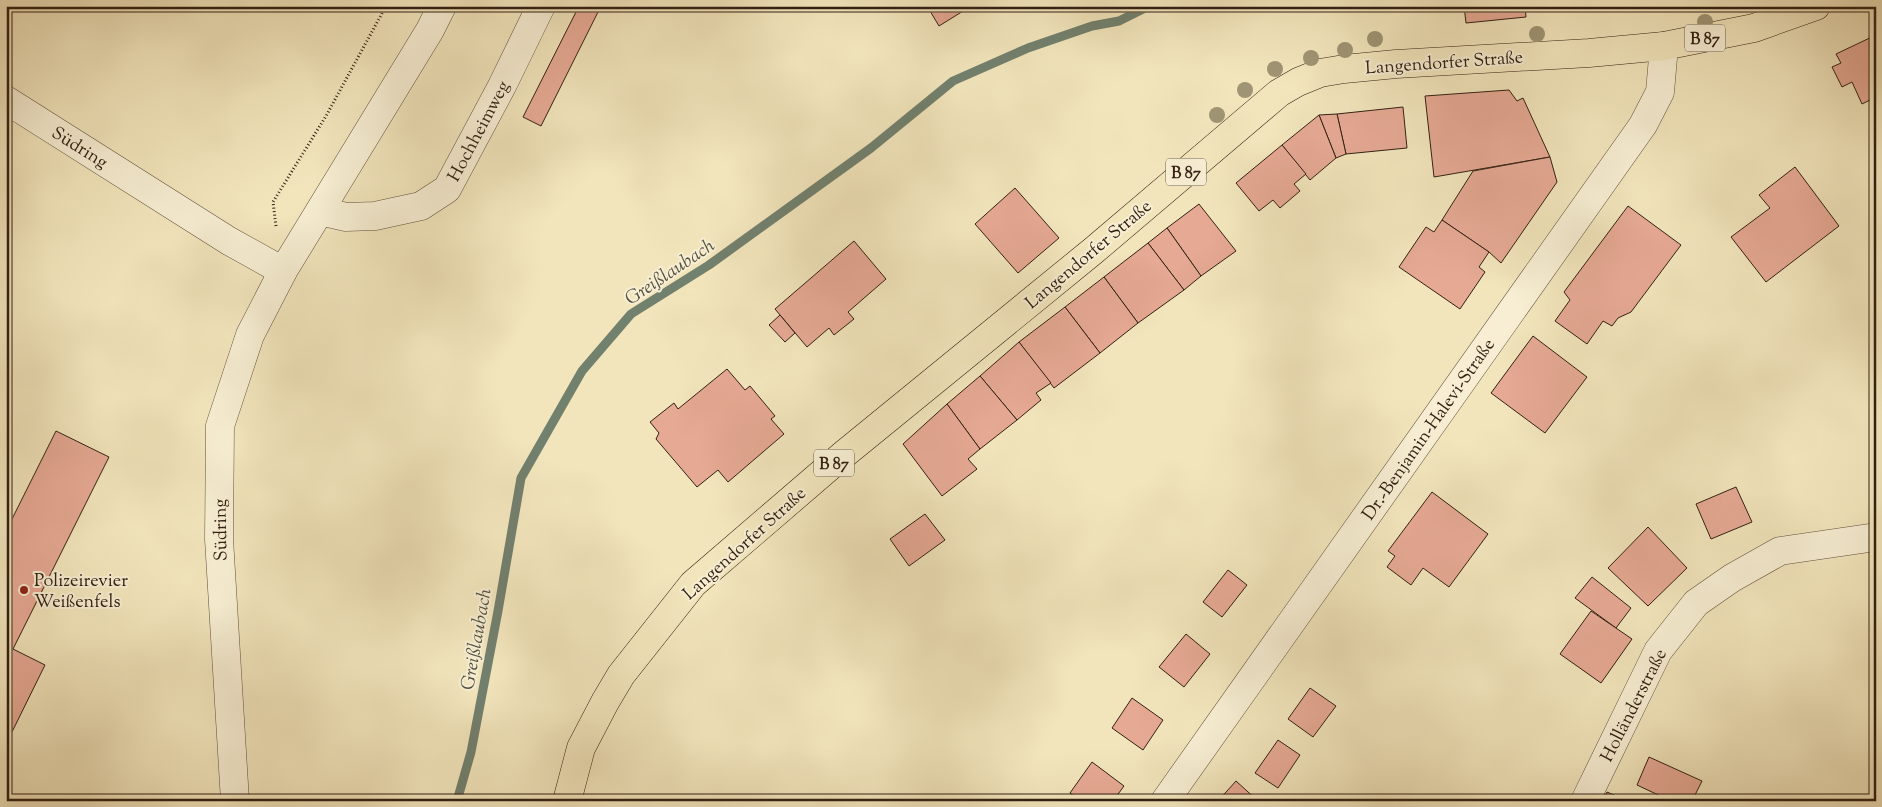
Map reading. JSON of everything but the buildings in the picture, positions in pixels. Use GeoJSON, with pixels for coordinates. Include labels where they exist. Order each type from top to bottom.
{"type":"FeatureCollection","features":[{"type":"Feature","properties":{"kind":"main road","name":"Langendorfer Straße"},"geometry":{"type":"LineString","coordinates":[[567,801],[581,748],[605,702],[621,675],[693,584],[843,455],[1092,251],[1279,92],[1320,73],[1344,69],[1396,64],[1589,53],[1664,46],[1754,28],[1816,6]]}},
{"type":"Feature","properties":{"kind":"street","name":"Südring"},"geometry":{"type":"LineString","coordinates":[[235,801],[219,539],[220,426],[250,335],[283,271],[430,30],[442,6]]}},
{"type":"Feature","properties":{"kind":"street","name":"Hochheimweg"},"geometry":{"type":"LineString","coordinates":[[320,211],[346,217],[375,216],[421,206],[446,189],[502,86],[541,6]]}},
{"type":"Feature","properties":{"kind":"street","name":"Dr.-Benjamin-Halevi-Straße"},"geometry":{"type":"LineString","coordinates":[[1165,801],[1642,125],[1660,92],[1664,46]]}},
{"type":"Feature","properties":{"kind":"street","name":"Südring"},"geometry":{"type":"LineString","coordinates":[[6,100],[224,238],[283,271]]}},
{"type":"Feature","properties":{"kind":"street","name":"Holländerstraße"},"geometry":{"type":"LineString","coordinates":[[1584,801],[1658,651],[1696,603],[1732,578],[1780,551],[1876,537]]}},
{"type":"Feature","properties":{"kind":"path"},"geometry":{"type":"LineString","coordinates":[[283,271],[273,202],[326,116],[386,6]]}},
{"type":"Feature","properties":{"kind":"waterway","name":"Greißlaubach"},"geometry":{"type":"LineString","coordinates":[[457,801],[471,752],[521,478],[582,371],[631,314],[709,265],[871,148],[953,81],[1028,48],[1092,26],[1119,21],[1149,6]]}},
{"type":"Feature","properties":{"kind":"place","name":"Polizeirevier Weißenfels"},"geometry":{"type":"Point","coordinates":[24,590]}}]}
